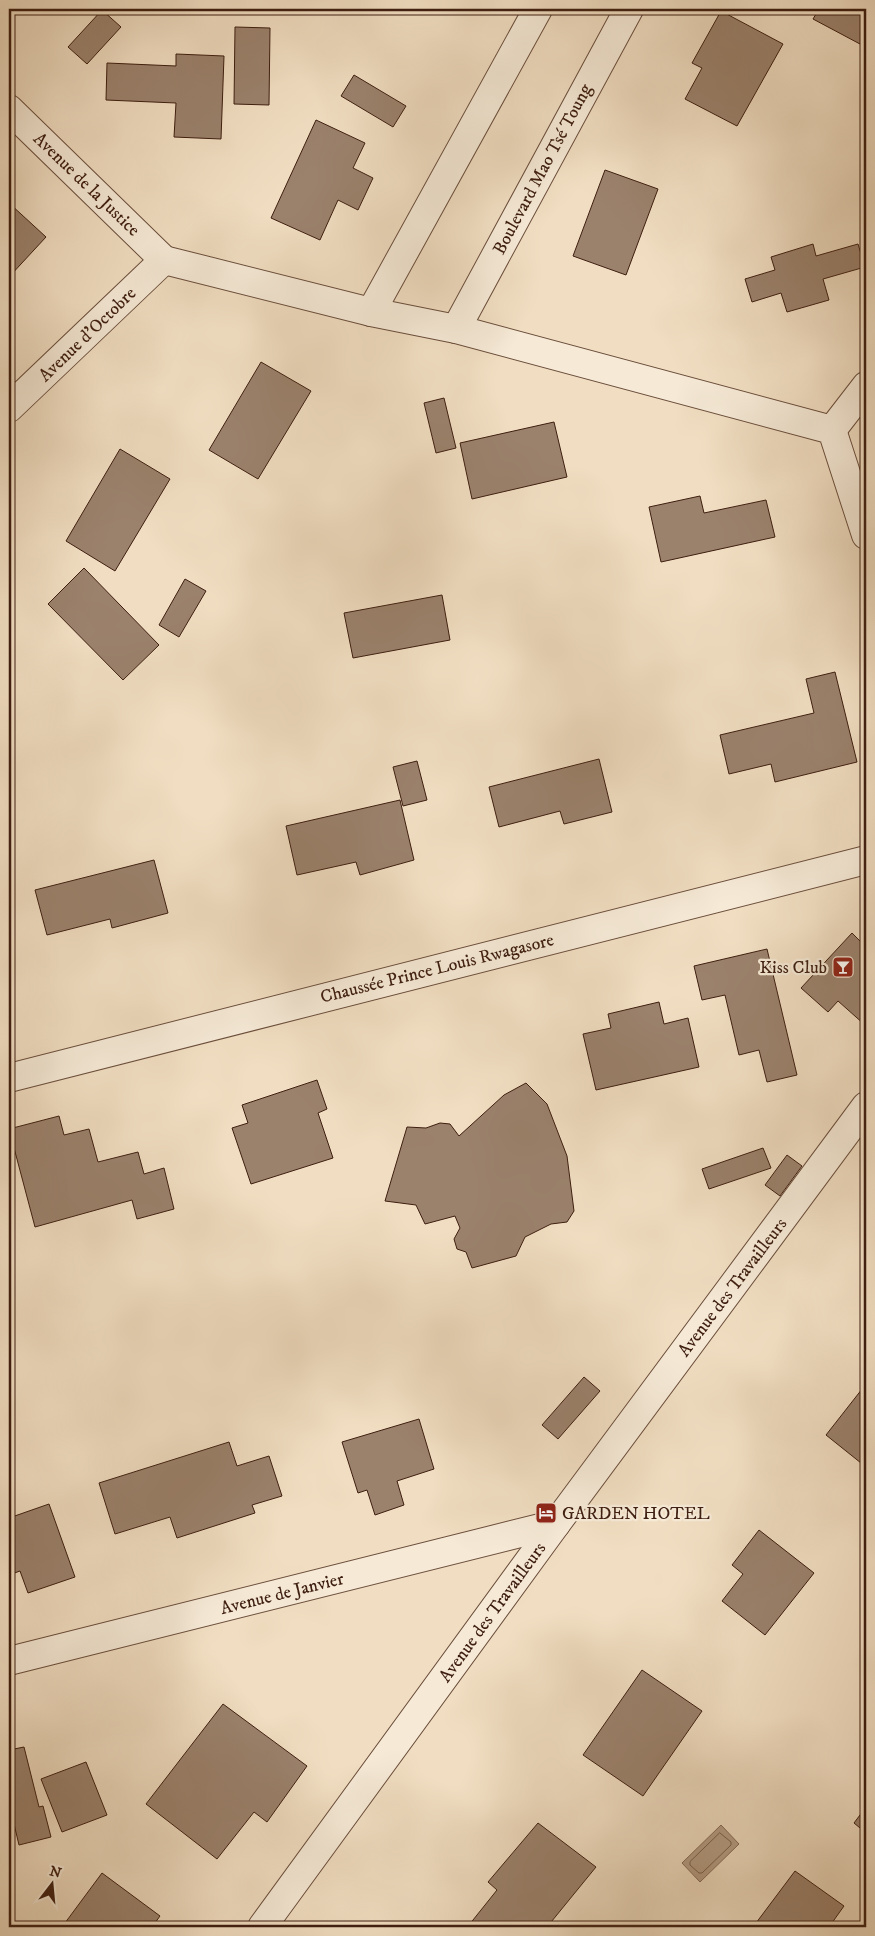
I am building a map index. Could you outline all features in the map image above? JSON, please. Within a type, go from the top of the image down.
[{"type":"street","points":[[371,312],[538,9]]},
{"type":"street","name":"Boulevard Mao Tsé Toung","points":[[456,329],[629,9]]},
{"type":"street","name":"Avenue de la Justice","points":[[9,108],[164,260]]},
{"type":"street","points":[[164,260],[371,312],[456,329],[832,430]]},
{"type":"street","name":"Avenue d'Octobre","points":[[9,408],[164,260]]},
{"type":"street","points":[[832,430],[866,386]]},
{"type":"street","points":[[832,430],[866,535]]},
{"type":"street","name":"Chaussée Prince Louis Rwagasore","points":[[9,1078],[866,860]]},
{"type":"street","name":"Avenue des Travailleurs","points":[[262,1927],[556,1524],[866,1106]]},
{"type":"street","name":"Avenue de Janvier","points":[[9,1661],[556,1524]]},
{"type":"water","points":[[721,1825],[739,1844],[700,1882],[682,1863]]},
{"type":"building","points":[[819,9],[866,9],[866,32],[860,44],[813,19]]},
{"type":"building","points":[[102,10],[121,27],[87,64],[68,47]]},
{"type":"building","points":[[721,11],[783,44],[737,126],[685,99],[702,68],[692,63]]},
{"type":"building","points":[[235,27],[270,28],[269,105],[234,104]]},
{"type":"building","points":[[176,54],[224,56],[221,139],[174,137],[176,103],[106,100],[107,63],[176,66]]},
{"type":"building","points":[[354,75],[406,106],[393,127],[341,96]]},
{"type":"building","points":[[316,120],[365,143],[353,168],[373,178],[358,210],[338,200],[320,240],[271,218]]},
{"type":"building","points":[[605,170],[658,189],[626,275],[573,256]]},
{"type":"building","points":[[9,203],[46,237],[9,277]]},
{"type":"building","points":[[813,244],[816,256],[858,244],[865,267],[823,279],[829,300],[787,312],[781,293],[752,302],[745,279],[775,270],[771,257]]},
{"type":"building","points":[[261,362],[311,391],[258,479],[209,450]]},
{"type":"building","points":[[444,398],[456,448],[436,453],[424,403]]},
{"type":"building","points":[[554,422],[567,477],[472,499],[460,443]]},
{"type":"building","points":[[120,449],[170,479],[115,571],[66,541]]},
{"type":"building","points":[[700,496],[704,513],[766,500],[775,537],[661,562],[649,507]]},
{"type":"building","points":[[84,568],[159,645],[123,680],[48,604]]},
{"type":"building","points":[[185,579],[206,591],[179,637],[159,625]]},
{"type":"building","points":[[442,595],[450,640],[353,658],[344,613]]},
{"type":"building","points":[[835,672],[857,762],[775,782],[771,764],[729,774],[720,735],[814,713],[806,679]]},
{"type":"building","points":[[599,759],[612,812],[564,824],[560,811],[499,827],[489,787]]},
{"type":"building","points":[[417,761],[427,800],[403,806],[393,767]]},
{"type":"building","points":[[400,800],[414,860],[360,875],[356,862],[297,875],[286,826]]},
{"type":"building","points":[[154,860],[168,913],[112,928],[110,919],[47,935],[35,890]]},
{"type":"building","name":"Kiss Club","points":[[852,933],[866,947],[865,1025],[838,1001],[828,1012],[801,988]]},
{"type":"building","points":[[767,949],[797,1075],[767,1082],[759,1050],[739,1055],[725,995],[702,1000],[694,966]]},
{"type":"building","points":[[659,1002],[664,1024],[688,1018],[699,1067],[596,1090],[583,1034],[611,1028],[608,1014]]},
{"type":"building","points":[[317,1080],[327,1109],[318,1113],[333,1158],[251,1184],[232,1128],[248,1123],[242,1105]]},
{"type":"building","points":[[526,1083],[547,1104],[567,1156],[574,1211],[567,1222],[551,1224],[525,1237],[516,1256],[472,1268],[466,1252],[457,1249],[454,1239],[460,1228],[455,1216],[425,1224],[416,1205],[385,1201],[407,1127],[426,1128],[440,1123],[450,1124],[459,1136],[504,1095]]},
{"type":"building","points":[[59,1116],[64,1135],[89,1129],[98,1162],[138,1152],[144,1174],[164,1168],[174,1209],[137,1219],[132,1200],[35,1227],[9,1129]]},
{"type":"building","points":[[763,1148],[771,1168],[709,1189],[702,1169]]},
{"type":"building","points":[[787,1155],[802,1166],[780,1196],[765,1185]]},
{"type":"building","points":[[584,1377],[600,1391],[558,1439],[542,1425]]},
{"type":"building","points":[[866,1384],[866,1467],[826,1435]]},
{"type":"building","points":[[419,1419],[434,1469],[397,1481],[404,1505],[375,1515],[367,1490],[358,1493],[342,1442]]},
{"type":"building","points":[[229,1442],[237,1466],[269,1456],[282,1496],[252,1505],[255,1513],[177,1538],[170,1517],[115,1534],[99,1483]]},
{"type":"building","points":[[49,1504],[75,1577],[28,1593],[20,1571],[9,1575],[9,1518]]},
{"type":"building","points":[[759,1530],[814,1573],[765,1635],[722,1601],[743,1574],[732,1565]]},
{"type":"building","points":[[642,1670],[702,1711],[643,1796],[583,1755]]},
{"type":"building","points":[[223,1704],[307,1766],[267,1822],[254,1812],[217,1859],[146,1804]]},
{"type":"building","points":[[24,1747],[39,1807],[43,1806],[51,1837],[19,1845],[14,1824],[9,1825],[9,1750]]},
{"type":"building","points":[[86,1762],[107,1815],[62,1832],[41,1779]]},
{"type":"building","points":[[866,1807],[866,1833],[854,1823]]},
{"type":"building","points":[[538,1823],[596,1867],[547,1927],[470,1927],[469,1925],[497,1890],[488,1882]]},
{"type":"building","points":[[795,1871],[844,1906],[829,1927],[753,1927]]},
{"type":"building","points":[[102,1873],[160,1916],[152,1927],[62,1927]]},
{"type":"place","name":"Kiss Club","points":[[843,967]]},
{"type":"place","name":"GARDEN HOTEL","points":[[546,1513]]}]
